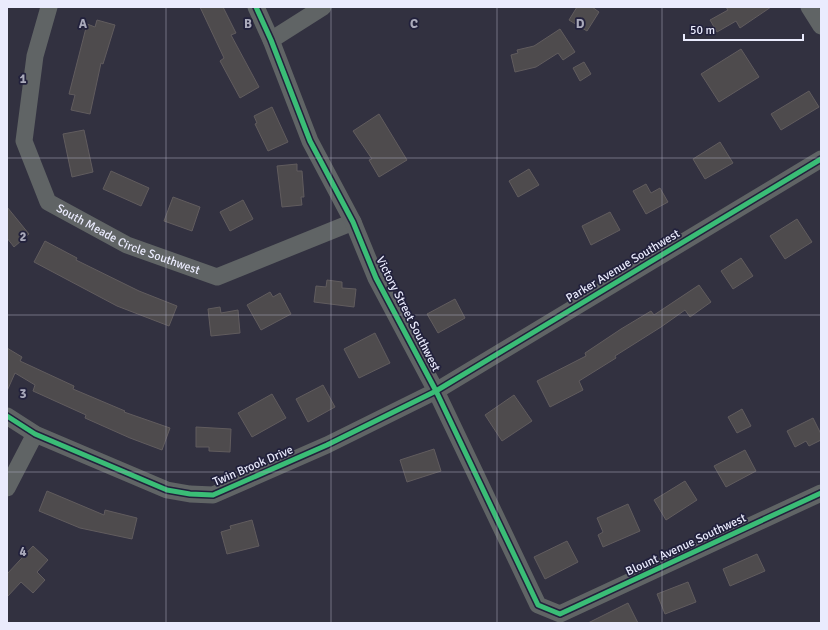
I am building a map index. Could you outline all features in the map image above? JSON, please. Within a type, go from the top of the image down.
[{"type":"street","name":"South Meade Circle Southwest","points":[[49,7],[35,56],[24,141],[48,202],[127,245],[217,277],[354,222]]},
{"type":"street","name":"Victory Street Southwest","points":[[256,7],[271,40],[310,141],[354,222],[376,278],[436,391],[538,605],[560,614]]},
{"type":"street","points":[[271,40],[323,7]]},
{"type":"street","points":[[809,7],[821,26]]},
{"type":"street","name":"Parker Avenue Southwest","points":[[436,391],[821,159]]},
{"type":"street","name":"Twin Brook Drive","points":[[7,416],[35,434],[167,490],[190,494],[213,495],[327,445],[436,391]]},
{"type":"street","points":[[7,488],[35,434]]},
{"type":"street","name":"Blount Avenue Southwest","points":[[560,614],[821,493]]},
{"type":"building","points":[[200,7],[223,7],[236,33],[231,35],[259,87],[240,98],[220,61],[224,58]]},
{"type":"building","points":[[577,7],[592,7],[599,12],[587,31],[569,20]]},
{"type":"building","points":[[726,7],[771,7],[740,28],[736,21],[717,32],[710,20],[728,10]]},
{"type":"building","points":[[97,20],[115,25],[103,64],[101,63],[90,114],[71,110],[75,95],[69,94],[87,24],[95,27]]},
{"type":"building","points":[[560,29],[575,52],[563,60],[558,53],[536,67],[515,72],[511,55],[518,53],[517,50],[534,46]]},
{"type":"building","points":[[741,49],[759,77],[719,102],[701,74]]},
{"type":"building","points":[[584,62],[591,74],[580,81],[573,68]]},
{"type":"building","points":[[809,91],[819,107],[781,130],[771,114]]},
{"type":"building","points":[[272,107],[288,142],[268,151],[255,124],[257,123],[254,116]]},
{"type":"building","points":[[379,114],[407,160],[379,177],[369,160],[372,159],[353,131]]},
{"type":"building","points":[[84,130],[93,172],[72,177],[63,134]]},
{"type":"building","points":[[720,142],[733,163],[705,179],[693,159]]},
{"type":"building","points":[[297,164],[297,171],[302,171],[304,197],[301,197],[302,205],[282,207],[277,166]]},
{"type":"building","points":[[529,169],[539,185],[518,197],[509,181]]},
{"type":"building","points":[[111,171],[149,188],[141,206],[103,189]]},
{"type":"building","points":[[646,184],[651,193],[660,188],[668,202],[646,214],[633,191]]},
{"type":"building","points":[[173,197],[200,207],[192,231],[164,221]]},
{"type":"building","points":[[243,200],[253,219],[230,231],[220,212]]},
{"type":"building","points":[[7,207],[29,234],[14,247],[7,238]]},
{"type":"building","points":[[610,212],[620,230],[591,245],[582,226]]},
{"type":"building","points":[[797,219],[812,242],[785,259],[770,236]]},
{"type":"building","points":[[45,241],[77,258],[76,260],[139,291],[177,306],[169,326],[117,306],[34,262]]},
{"type":"building","points":[[741,258],[753,276],[733,289],[721,271]]},
{"type":"building","points":[[327,280],[342,282],[342,288],[356,289],[354,307],[314,302],[316,286],[326,287]]},
{"type":"building","points":[[699,285],[711,302],[690,317],[685,310],[615,356],[616,358],[579,381],[583,390],[550,407],[537,381],[586,356],[585,353],[621,329],[651,311],[654,315]]},
{"type":"building","points":[[270,292],[273,297],[280,293],[291,314],[261,330],[247,305]]},
{"type":"building","points":[[455,299],[465,318],[438,333],[427,314]]},
{"type":"building","points":[[220,307],[221,313],[238,310],[240,333],[211,336],[208,309]]},
{"type":"building","points":[[375,333],[390,363],[359,378],[344,349]]},
{"type":"building","points":[[7,348],[22,357],[20,361],[74,386],[73,389],[125,411],[124,412],[170,428],[162,450],[85,418],[86,415],[33,391],[35,385],[15,373],[7,391]]},
{"type":"building","points":[[323,385],[335,407],[308,422],[296,399]]},
{"type":"building","points":[[272,394],[286,418],[252,437],[238,413]]},
{"type":"building","points":[[514,395],[532,421],[502,441],[485,415]]},
{"type":"building","points":[[742,409],[751,426],[737,433],[728,417]]},
{"type":"building","points":[[813,418],[821,434],[821,440],[809,446],[806,441],[795,447],[787,431]]},
{"type":"building","points":[[196,427],[231,429],[230,452],[209,451],[209,447],[196,447]]},
{"type":"building","points":[[434,449],[441,471],[407,482],[400,460]]},
{"type":"building","points":[[745,450],[756,471],[726,487],[714,466]]},
{"type":"building","points":[[685,481],[697,500],[666,520],[654,500]]},
{"type":"building","points":[[47,491],[104,515],[105,510],[137,518],[132,539],[80,528],[39,511]]},
{"type":"building","points":[[628,504],[640,531],[603,547],[598,535],[603,532],[597,518]]},
{"type":"building","points":[[252,520],[259,546],[227,554],[221,532],[231,529],[230,526]]},
{"type":"building","points":[[567,541],[578,562],[545,579],[534,557]]},
{"type":"building","points":[[33,546],[48,560],[37,572],[45,580],[33,593],[21,582],[7,597],[7,574]]},
{"type":"building","points":[[757,554],[765,571],[730,586],[723,569]]},
{"type":"building","points":[[688,582],[696,602],[665,614],[657,594]]},
{"type":"building","points":[[628,603],[638,623],[588,623]]},
{"type":"cycle path","points":[[256,7],[271,40],[310,141],[353,222],[376,278],[436,391],[538,605],[560,614],[821,493]]},
{"type":"cycle path","points":[[7,416],[35,434],[167,490],[190,494],[213,495],[327,445],[436,391],[821,159]]}]
